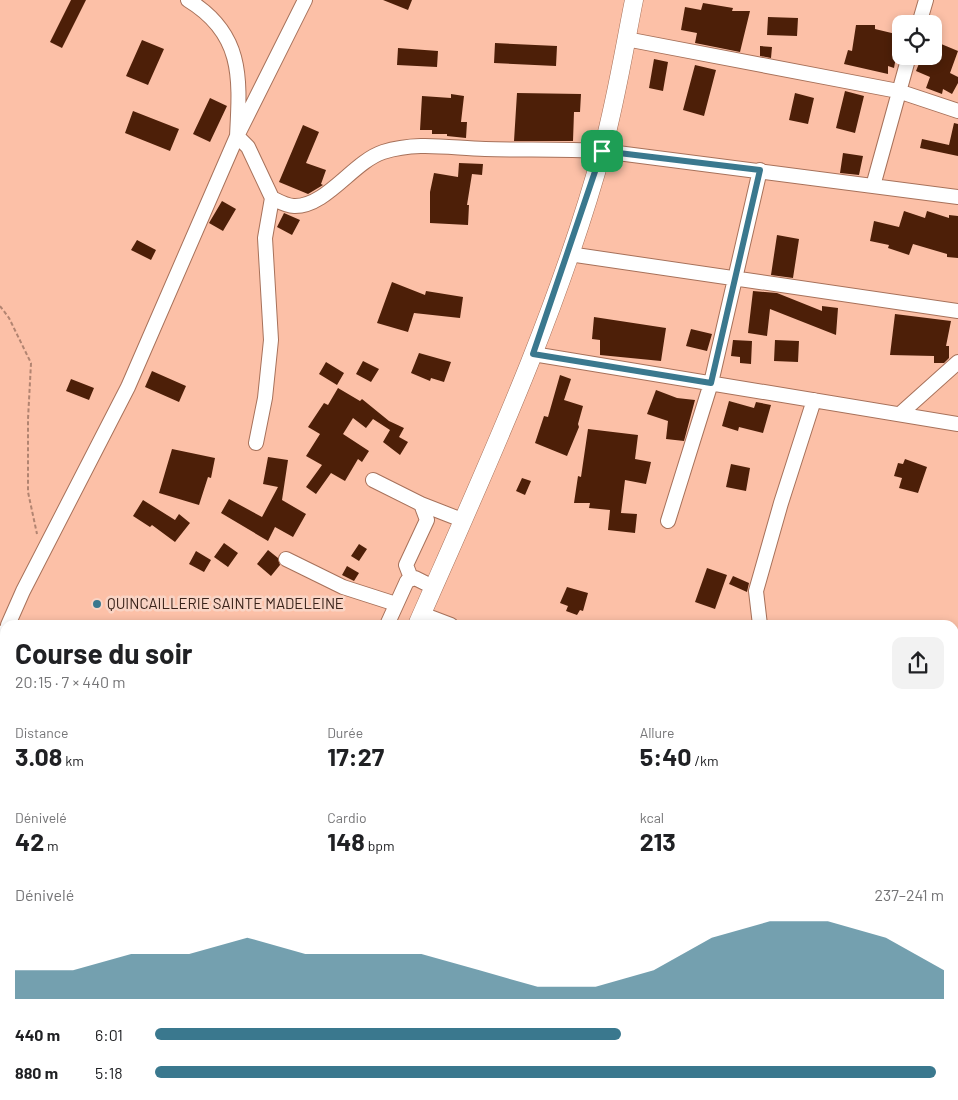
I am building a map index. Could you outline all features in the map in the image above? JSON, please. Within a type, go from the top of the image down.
[{"type":"street","points":[[188,0],[205,6],[224,34],[237,60],[239,93],[237,136],[248,148],[272,198],[265,238],[271,340],[265,398],[256,443]]},
{"type":"street","points":[[10,620],[41,555],[128,387],[237,136],[304,0]]},
{"type":"street","points":[[420,619],[533,354],[569,254],[602,151],[634,0]]},
{"type":"street","points":[[922,15],[926,0]]},
{"type":"street","points":[[626,39],[898,90],[958,111]]},
{"type":"street","points":[[873,186],[905,65]]},
{"type":"street","points":[[272,198],[293,206],[315,200],[362,162],[381,153],[401,147],[424,145],[486,149],[546,148],[602,151],[958,197]]},
{"type":"street","points":[[668,522],[711,383],[760,170]]},
{"type":"street","points":[[569,254],[958,310]]},
{"type":"street","points":[[533,354],[958,424]]},
{"type":"street","points":[[900,414],[958,362]]},
{"type":"street","points":[[759,620],[756,591],[781,503],[814,400]]},
{"type":"street","points":[[373,480],[421,504],[462,520]]},
{"type":"street","points":[[421,504],[427,520],[406,565],[411,578],[433,587]]},
{"type":"street","points":[[286,558],[343,587],[396,604]]},
{"type":"street","points":[[389,620],[407,581],[411,578]]},
{"type":"path","points":[[0,306],[9,318],[31,363],[28,419],[28,492],[41,555]]},
{"type":"building","points":[[71,0],[86,0],[62,48],[50,42]]},
{"type":"building","points":[[383,0],[412,0],[408,10]]},
{"type":"building","points":[[703,3],[733,8],[732,11],[750,11],[740,52],[695,43],[697,33],[681,30],[685,7],[701,10]]},
{"type":"building","points":[[768,17],[798,18],[797,36],[767,35]]},
{"type":"building","points":[[856,25],[875,25],[875,29],[892,33],[892,65],[895,65],[894,68],[888,66],[888,74],[844,64],[848,50],[852,51]]},
{"type":"building","points":[[142,40],[164,49],[148,85],[126,76]]},
{"type":"building","points":[[495,43],[557,46],[556,66],[494,63]]},
{"type":"building","points":[[942,44],[958,51],[950,73],[958,77],[958,83],[952,94],[943,89],[942,94],[926,88],[930,77],[916,71],[918,65],[942,65]]},
{"type":"building","points":[[760,46],[772,47],[771,58],[760,56]]},
{"type":"building","points":[[398,48],[438,51],[437,67],[397,65]]},
{"type":"building","points":[[654,59],[668,62],[663,91],[649,88]]},
{"type":"building","points":[[695,65],[716,70],[704,116],[683,110]]},
{"type":"building","points":[[845,91],[864,96],[855,133],[836,128]]},
{"type":"building","points":[[517,93],[581,94],[580,112],[574,112],[573,141],[514,141]]},
{"type":"building","points":[[795,93],[814,98],[808,124],[789,120]]},
{"type":"building","points":[[451,94],[464,96],[461,122],[467,122],[466,138],[447,136],[447,134],[432,134],[432,130],[420,130],[422,96],[451,98]]},
{"type":"building","points":[[210,98],[227,106],[210,142],[193,134]]},
{"type":"building","points":[[133,111],[179,129],[170,151],[125,133]]},
{"type":"building","points":[[954,123],[958,124],[958,156],[920,148],[922,139],[949,145]]},
{"type":"building","points":[[303,125],[319,132],[306,163],[326,170],[321,184],[323,185],[308,194],[279,182]]},
{"type":"building","points":[[843,153],[863,156],[859,175],[840,173]]},
{"type":"building","points":[[459,163],[483,164],[482,175],[472,174],[467,205],[469,205],[468,225],[430,223],[430,192],[434,173],[458,177]]},
{"type":"building","points":[[222,201],[236,209],[223,231],[209,223]]},
{"type":"building","points":[[904,211],[925,218],[927,211],[949,218],[949,215],[958,216],[958,258],[947,257],[947,254],[913,244],[909,255],[888,248],[889,245],[870,241],[874,221],[899,227]]},
{"type":"building","points":[[284,213],[300,220],[292,235],[277,227]]},
{"type":"building","points":[[777,235],[799,239],[793,278],[771,275]]},
{"type":"building","points":[[137,240],[156,250],[151,260],[131,250]]},
{"type":"building","points":[[392,282],[425,295],[426,291],[463,297],[460,318],[414,313],[408,332],[377,323]]},
{"type":"building","points":[[753,291],[777,293],[822,311],[822,306],[838,308],[836,335],[770,309],[767,336],[748,333]]},
{"type":"building","points":[[895,314],[951,321],[946,346],[949,346],[949,358],[944,363],[934,363],[934,356],[890,355]]},
{"type":"building","points":[[594,317],[666,328],[661,361],[600,355],[600,340],[592,339]]},
{"type":"building","points":[[691,329],[712,334],[707,351],[686,346]]},
{"type":"building","points":[[733,340],[752,341],[751,364],[740,363],[740,357],[731,356]]},
{"type":"building","points":[[775,340],[799,341],[798,362],[774,361]]},
{"type":"building","points":[[419,353],[451,362],[444,382],[431,378],[430,381],[411,373]]},
{"type":"building","points":[[363,361],[379,369],[371,382],[356,374]]},
{"type":"building","points":[[326,362],[344,373],[337,385],[319,374]]},
{"type":"building","points":[[152,371],[186,386],[179,402],[145,387]]},
{"type":"building","points":[[560,375],[571,379],[564,400],[583,406],[578,424],[579,427],[567,456],[535,443],[544,416],[548,417]]},
{"type":"building","points":[[71,379],[94,388],[89,400],[66,391]]},
{"type":"building","points":[[338,388],[360,401],[362,399],[389,421],[404,428],[399,437],[408,442],[400,455],[383,442],[390,430],[373,419],[366,428],[353,418],[343,434],[369,451],[362,462],[358,459],[345,481],[331,473],[316,494],[306,487],[322,465],[306,456],[320,434],[308,427],[324,403],[328,405]]},
{"type":"building","points":[[656,390],[677,398],[695,400],[684,441],[666,439],[668,421],[647,414]]},
{"type":"building","points":[[729,401],[754,408],[756,402],[771,405],[763,433],[739,427],[738,431],[722,426]]},
{"type":"building","points":[[588,429],[638,435],[635,459],[651,462],[646,484],[625,480],[621,513],[637,514],[635,533],[608,530],[610,510],[589,508],[590,503],[574,503],[578,476],[581,477]]},
{"type":"building","points":[[172,449],[215,458],[211,478],[208,477],[199,505],[159,493]]},
{"type":"building","points":[[268,457],[288,460],[282,500],[306,514],[293,537],[275,527],[268,541],[221,513],[229,499],[262,517],[278,487],[263,484]]},
{"type":"building","points":[[905,459],[927,467],[918,493],[899,488],[902,478],[894,476],[898,463],[903,464]]},
{"type":"building","points":[[731,464],[750,468],[746,491],[726,487]]},
{"type":"building","points":[[522,478],[531,481],[525,495],[516,491]]},
{"type":"building","points":[[143,500],[175,520],[179,514],[190,523],[175,542],[152,525],[150,527],[133,516]]},
{"type":"building","points":[[224,543],[238,553],[228,567],[214,557]]},
{"type":"building","points":[[359,544],[367,549],[359,561],[351,556]]},
{"type":"building","points":[[268,550],[278,558],[280,565],[271,576],[257,564]]},
{"type":"building","points":[[196,551],[211,560],[204,572],[189,564]]},
{"type":"building","points":[[347,566],[359,573],[354,581],[342,575]]},
{"type":"building","points":[[707,568],[727,575],[715,609],[695,602]]},
{"type":"building","points":[[733,576],[749,583],[747,592],[729,584]]},
{"type":"building","points":[[567,587],[588,593],[583,611],[580,610],[577,615],[566,611],[568,606],[560,603]]},
{"type":"place","name":"QUINCAILLERIE SAINTE MADELEINE","points":[[97,604]]},
{"type":"route","points":[[602,151],[760,170],[711,383],[533,354],[569,254],[602,151]]}]
